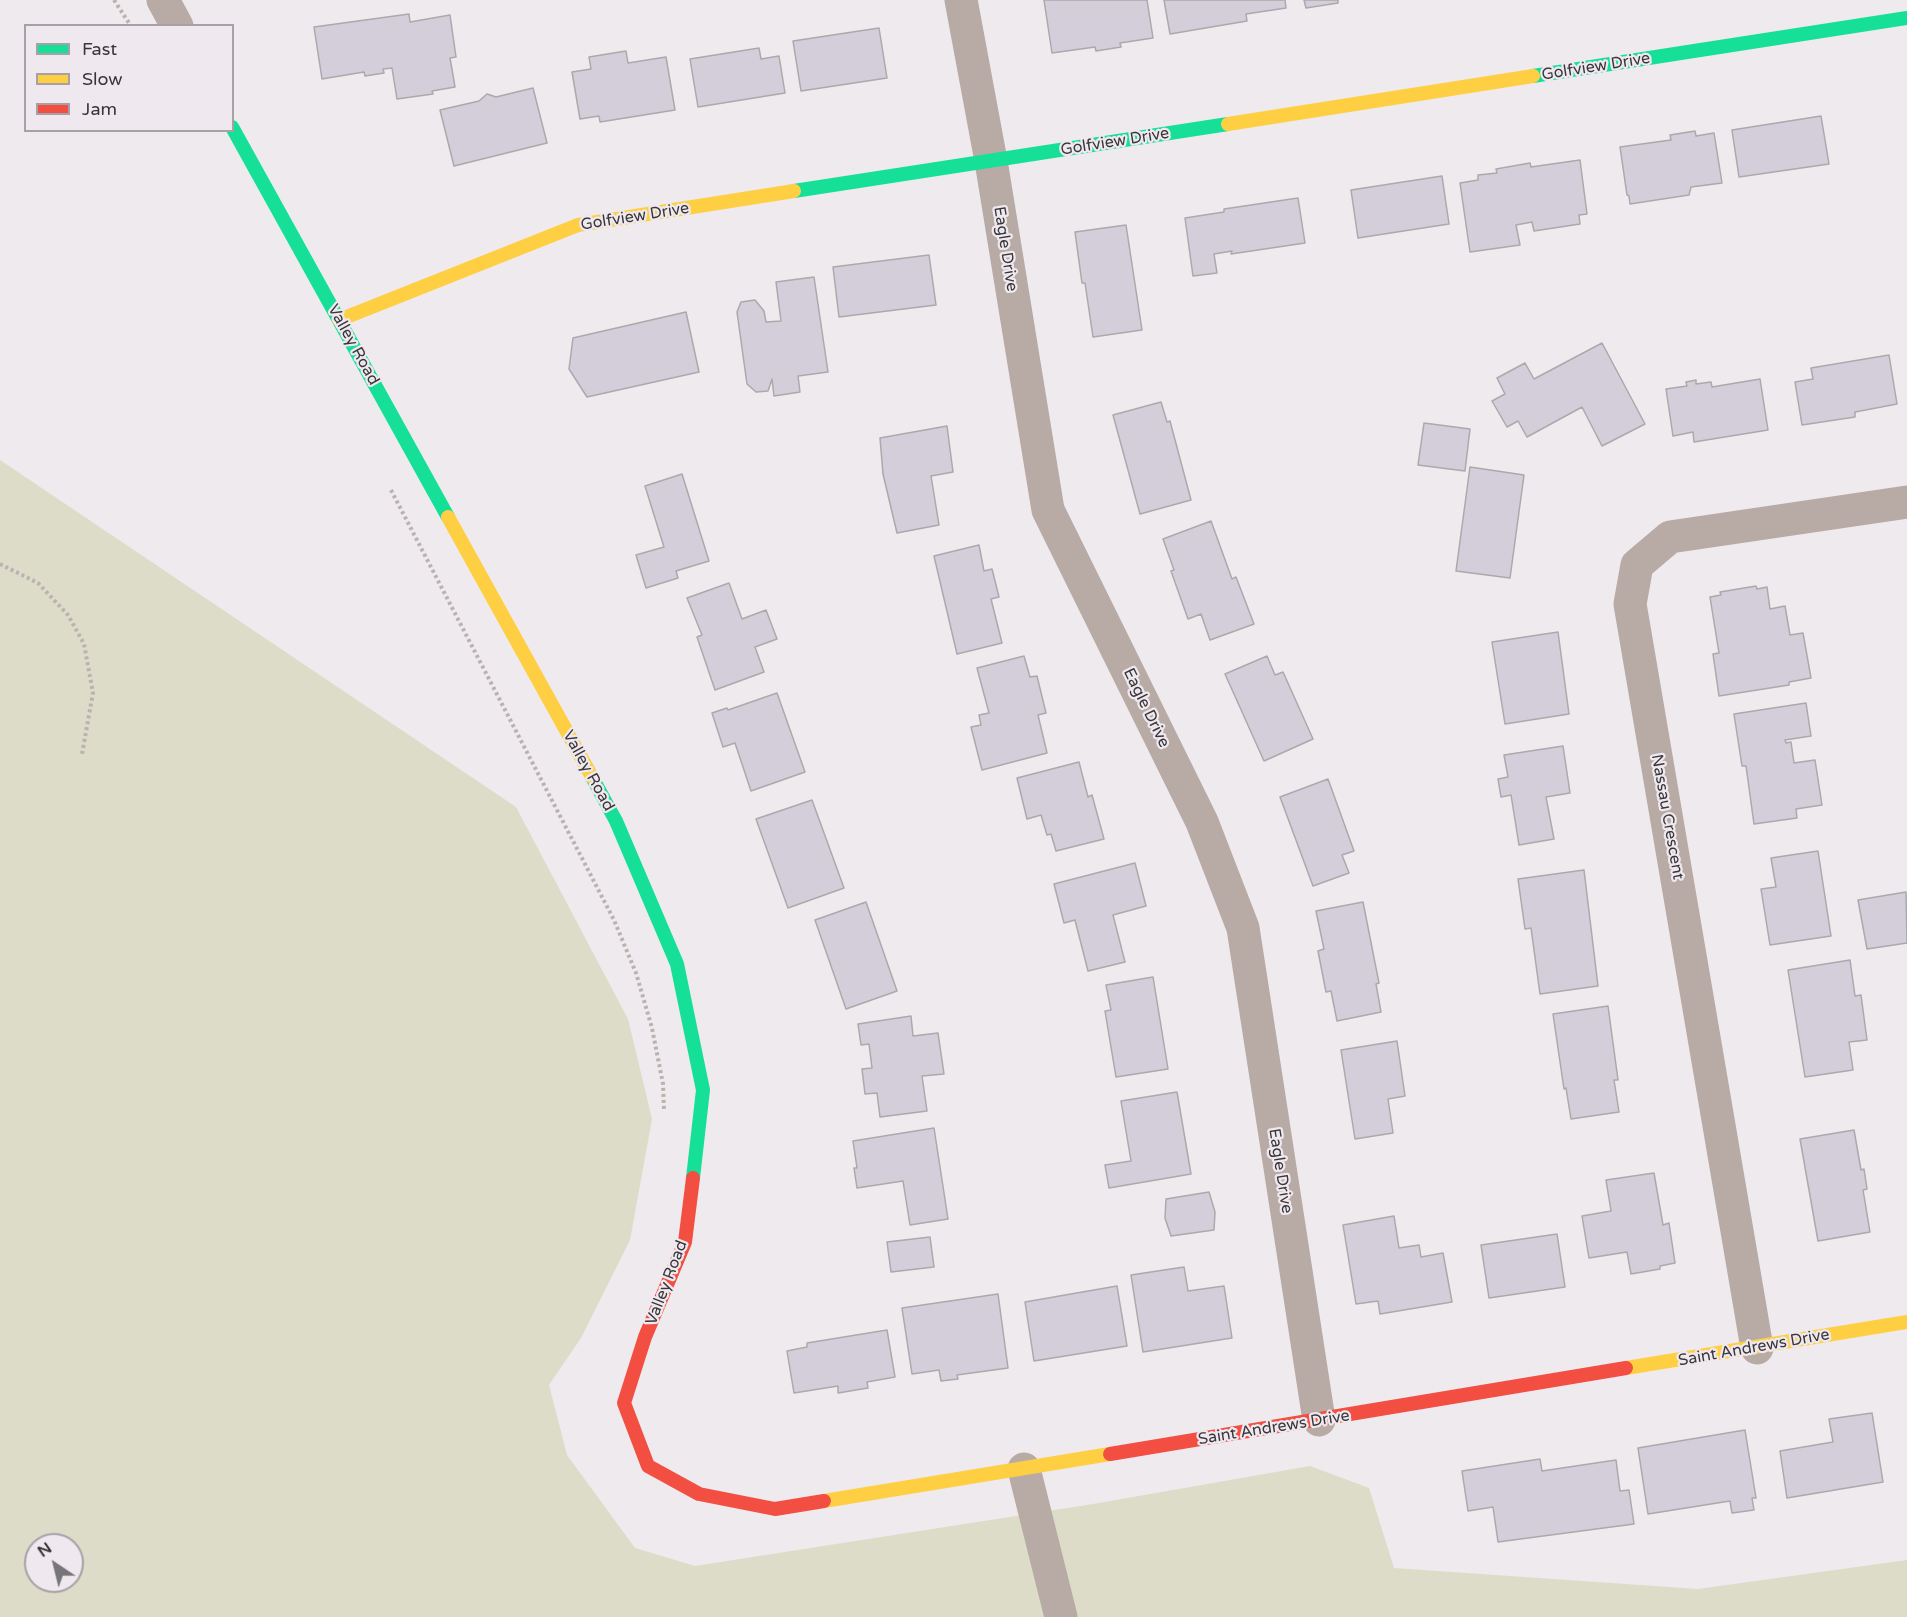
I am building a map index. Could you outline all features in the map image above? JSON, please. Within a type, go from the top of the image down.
[{"type":"street","points":[[163,0],[176,24]]},
{"type":"street","name":"Eagle Drive","points":[[961,0],[991,161],[1048,510],[1202,822],[1243,928],[1318,1420]]},
{"type":"street","name":"Golfview Drive","points":[[339,320],[578,225],[1907,18]]},
{"type":"street","name":"Valley Road","points":[[234,131],[616,821],[678,964],[704,1090],[685,1242],[645,1337],[624,1403],[648,1466]]},
{"type":"street","name":"Nassau Crescent","points":[[1757,1348],[1630,604],[1637,566],[1670,537],[1907,502]]},
{"type":"street","name":"Saint Andrews Drive","points":[[648,1466],[699,1494],[776,1509],[1907,1322]]},
{"type":"street","points":[[1024,1469],[1061,1617]]},
{"type":"path","points":[[114,0],[130,24]]},
{"type":"path","points":[[390,488],[614,920],[636,973],[652,1028],[663,1084],[664,1118]]},
{"type":"path","points":[[0,564],[38,583],[68,615],[84,644],[93,693],[82,754]]},
{"type":"green space","points":[[0,460],[516,807],[628,1019],[652,1119],[630,1240],[581,1338],[549,1385],[567,1455],[635,1548],[695,1566],[1093,1504],[1310,1466],[1369,1488],[1394,1568],[1698,1589],[1907,1560],[1907,1617],[0,1617]]},
{"type":"building","points":[[1044,0],[1147,0],[1153,38],[1120,43],[1121,47],[1096,51],[1095,47],[1052,53]]},
{"type":"building","points":[[1164,0],[1285,0],[1286,8],[1246,14],[1247,21],[1170,34]]},
{"type":"building","points":[[1304,0],[1338,0],[1338,3],[1306,8]]},
{"type":"building","points":[[409,14],[410,22],[450,15],[456,57],[450,58],[455,87],[432,91],[433,94],[397,99],[392,68],[383,69],[384,73],[365,76],[364,72],[322,79],[314,27]]},
{"type":"building","points":[[879,28],[887,78],[801,91],[793,41]]},
{"type":"building","points":[[759,48],[761,59],[779,56],[785,93],[698,107],[690,59]]},
{"type":"building","points":[[626,51],[628,63],[666,57],[675,110],[600,122],[599,116],[580,119],[572,72],[591,69],[589,57]]},
{"type":"building","points":[[533,88],[547,143],[454,166],[440,110],[479,101],[487,94],[496,97]]},
{"type":"building","points":[[1821,116],[1829,164],[1739,177],[1732,130]]},
{"type":"building","points":[[1695,131],[1696,136],[1714,133],[1722,183],[1691,187],[1689,195],[1630,204],[1620,147],[1671,140],[1670,135]]},
{"type":"building","points":[[1580,160],[1587,214],[1579,215],[1580,224],[1534,231],[1532,222],[1516,225],[1520,245],[1470,252],[1460,183],[1478,180],[1478,175],[1497,173],[1496,169],[1530,163],[1531,167]]},
{"type":"building","points":[[1442,176],[1449,224],[1358,238],[1351,190]]},
{"type":"building","points":[[1298,198],[1305,243],[1231,254],[1232,251],[1214,254],[1217,273],[1193,276],[1185,218],[1224,212],[1224,209]]},
{"type":"building","points":[[1126,225],[1142,330],[1093,337],[1075,232]]},
{"type":"building","points":[[929,255],[936,305],[839,317],[833,267]]},
{"type":"building","points":[[814,277],[828,372],[798,376],[800,392],[774,396],[772,379],[768,391],[756,392],[747,384],[737,312],[741,302],[755,300],[764,311],[766,322],[781,321],[776,282]]},
{"type":"building","points":[[686,312],[699,372],[587,397],[569,369],[573,338]]},
{"type":"building","points":[[1602,343],[1645,424],[1602,446],[1582,407],[1527,437],[1518,421],[1507,427],[1492,401],[1505,394],[1497,378],[1525,363],[1534,379]]},
{"type":"building","points":[[1889,355],[1897,404],[1855,412],[1855,417],[1802,425],[1795,382],[1813,379],[1811,368]]},
{"type":"building","points":[[1760,379],[1768,430],[1694,442],[1693,432],[1673,436],[1666,389],[1687,386],[1686,382],[1696,380],[1696,384],[1711,382],[1712,387]]},
{"type":"building","points":[[1161,402],[1167,422],[1170,421],[1191,500],[1140,514],[1113,415]]},
{"type":"building","points":[[1424,423],[1470,429],[1465,471],[1418,465]]},
{"type":"building","points":[[947,426],[953,472],[931,476],[939,525],[897,533],[883,474],[880,438]]},
{"type":"building","points":[[1470,467],[1524,475],[1510,578],[1456,571]]},
{"type":"building","points":[[682,474],[709,561],[676,571],[678,578],[646,588],[636,555],[664,547],[645,486]]},
{"type":"building","points":[[1211,521],[1232,579],[1236,577],[1254,624],[1210,640],[1201,614],[1188,619],[1171,571],[1174,570],[1163,539]]},
{"type":"building","points":[[979,545],[984,571],[992,569],[999,597],[991,599],[1002,643],[957,654],[934,556]]},
{"type":"building","points":[[729,583],[742,619],[766,610],[777,639],[755,647],[764,672],[715,690],[697,637],[702,635],[687,598]]},
{"type":"building","points":[[1756,586],[1757,589],[1767,587],[1770,609],[1785,606],[1790,635],[1803,633],[1811,678],[1789,682],[1789,685],[1719,696],[1713,654],[1719,653],[1710,597],[1721,595],[1720,592]]},
{"type":"building","points":[[1558,632],[1569,714],[1505,724],[1492,642]]},
{"type":"building","points":[[1024,656],[1030,677],[1037,676],[1046,713],[1038,715],[1047,753],[982,770],[971,727],[981,725],[979,715],[989,713],[977,668]]},
{"type":"building","points":[[1267,656],[1275,675],[1283,672],[1313,739],[1264,761],[1225,674]]},
{"type":"building","points":[[777,693],[805,772],[751,791],[735,743],[723,747],[712,713],[727,708],[728,710]]},
{"type":"building","points":[[1806,703],[1811,736],[1785,740],[1786,743],[1791,742],[1794,763],[1815,760],[1822,805],[1796,809],[1797,818],[1754,824],[1746,766],[1742,766],[1734,714]]},
{"type":"building","points":[[1563,746],[1570,793],[1546,797],[1554,839],[1519,845],[1511,795],[1501,797],[1498,779],[1508,777],[1504,755]]},
{"type":"building","points":[[1079,762],[1088,797],[1092,795],[1104,839],[1056,851],[1051,834],[1047,835],[1041,815],[1027,819],[1017,778]]},
{"type":"building","points":[[1328,779],[1354,851],[1342,855],[1349,873],[1313,886],[1280,797]]},
{"type":"building","points":[[812,800],[844,888],[788,908],[756,819]]},
{"type":"building","points":[[1818,851],[1831,936],[1770,945],[1761,889],[1776,887],[1771,858]]},
{"type":"building","points":[[1135,863],[1146,906],[1113,915],[1125,962],[1088,971],[1075,920],[1064,923],[1054,884]]},
{"type":"building","points":[[1584,870],[1598,986],[1540,994],[1531,928],[1525,929],[1518,879]]},
{"type":"building","points":[[1906,892],[1907,943],[1867,949],[1858,900]]},
{"type":"building","points":[[866,902],[897,991],[846,1009],[815,920]]},
{"type":"building","points":[[1363,902],[1379,983],[1376,984],[1381,1012],[1337,1021],[1331,991],[1326,992],[1318,951],[1324,949],[1316,911]]},
{"type":"building","points":[[1850,960],[1855,996],[1861,995],[1867,1040],[1849,1042],[1853,1070],[1805,1077],[1788,970]]},
{"type":"building","points":[[1153,977],[1168,1069],[1116,1077],[1105,1011],[1111,1010],[1106,985]]},
{"type":"building","points":[[1608,1006],[1618,1080],[1614,1080],[1619,1112],[1571,1119],[1566,1088],[1564,1089],[1553,1014]]},
{"type":"building","points":[[911,1016],[913,1036],[938,1033],[944,1074],[922,1076],[927,1111],[880,1117],[877,1093],[865,1094],[862,1069],[872,1068],[869,1044],[861,1045],[858,1024]]},
{"type":"building","points":[[1397,1041],[1405,1096],[1388,1099],[1393,1133],[1355,1139],[1341,1050]]},
{"type":"building","points":[[1177,1092],[1191,1174],[1109,1188],[1105,1165],[1131,1161],[1121,1101]]},
{"type":"building","points":[[934,1128],[948,1219],[910,1225],[903,1181],[857,1188],[853,1141]]},
{"type":"building","points":[[1854,1130],[1861,1170],[1864,1169],[1867,1189],[1863,1190],[1870,1232],[1818,1241],[1800,1139]]},
{"type":"building","points":[[1654,1173],[1663,1225],[1669,1223],[1675,1263],[1660,1266],[1660,1269],[1631,1274],[1627,1252],[1589,1258],[1582,1216],[1611,1211],[1606,1180]]},
{"type":"building","points":[[1209,1192],[1215,1212],[1214,1230],[1171,1236],[1165,1218],[1166,1199]]},
{"type":"building","points":[[1394,1216],[1399,1248],[1419,1245],[1421,1257],[1443,1253],[1452,1302],[1380,1314],[1378,1301],[1356,1304],[1343,1225]]},
{"type":"building","points":[[1557,1234],[1565,1287],[1489,1298],[1481,1245]]},
{"type":"building","points":[[930,1237],[934,1267],[891,1272],[887,1242]]},
{"type":"building","points":[[1184,1267],[1188,1291],[1224,1286],[1232,1338],[1143,1352],[1131,1275]]},
{"type":"building","points":[[1117,1286],[1127,1346],[1034,1361],[1025,1302]]},
{"type":"building","points":[[998,1294],[1008,1368],[957,1375],[958,1379],[941,1381],[939,1370],[912,1374],[902,1308]]},
{"type":"building","points":[[887,1330],[895,1377],[867,1382],[868,1388],[838,1393],[838,1386],[794,1393],[787,1351],[807,1347],[807,1343]]},
{"type":"building","points":[[1872,1413],[1883,1482],[1787,1498],[1780,1451],[1833,1442],[1829,1419]]},
{"type":"building","points":[[1745,1430],[1756,1498],[1752,1498],[1754,1510],[1732,1513],[1730,1501],[1648,1514],[1638,1448]]},
{"type":"building","points":[[1540,1459],[1542,1471],[1616,1460],[1620,1491],[1629,1490],[1634,1524],[1498,1542],[1493,1507],[1468,1511],[1462,1471]]},
{"type":"traffic: fast","points":[[1533,76],[1907,18]]},
{"type":"traffic: fast","points":[[794,191],[1228,124]]},
{"type":"traffic: fast","points":[[234,131],[448,517]]},
{"type":"traffic: fast","points":[[592,777],[616,821],[677,964],[703,1090],[693,1178]]},
{"type":"traffic: slow","points":[[1228,124],[1533,76]]},
{"type":"traffic: slow","points":[[339,320],[578,225],[794,191]]},
{"type":"traffic: slow","points":[[448,517],[592,777]]},
{"type":"traffic: slow","points":[[1626,1368],[1907,1322]]},
{"type":"traffic: slow","points":[[824,1501],[1110,1454]]},
{"type":"traffic: jam","points":[[693,1178],[685,1242],[645,1337],[624,1403],[648,1466],[699,1494],[775,1509],[824,1501]]},
{"type":"traffic: jam","points":[[1110,1454],[1626,1368]]}]
